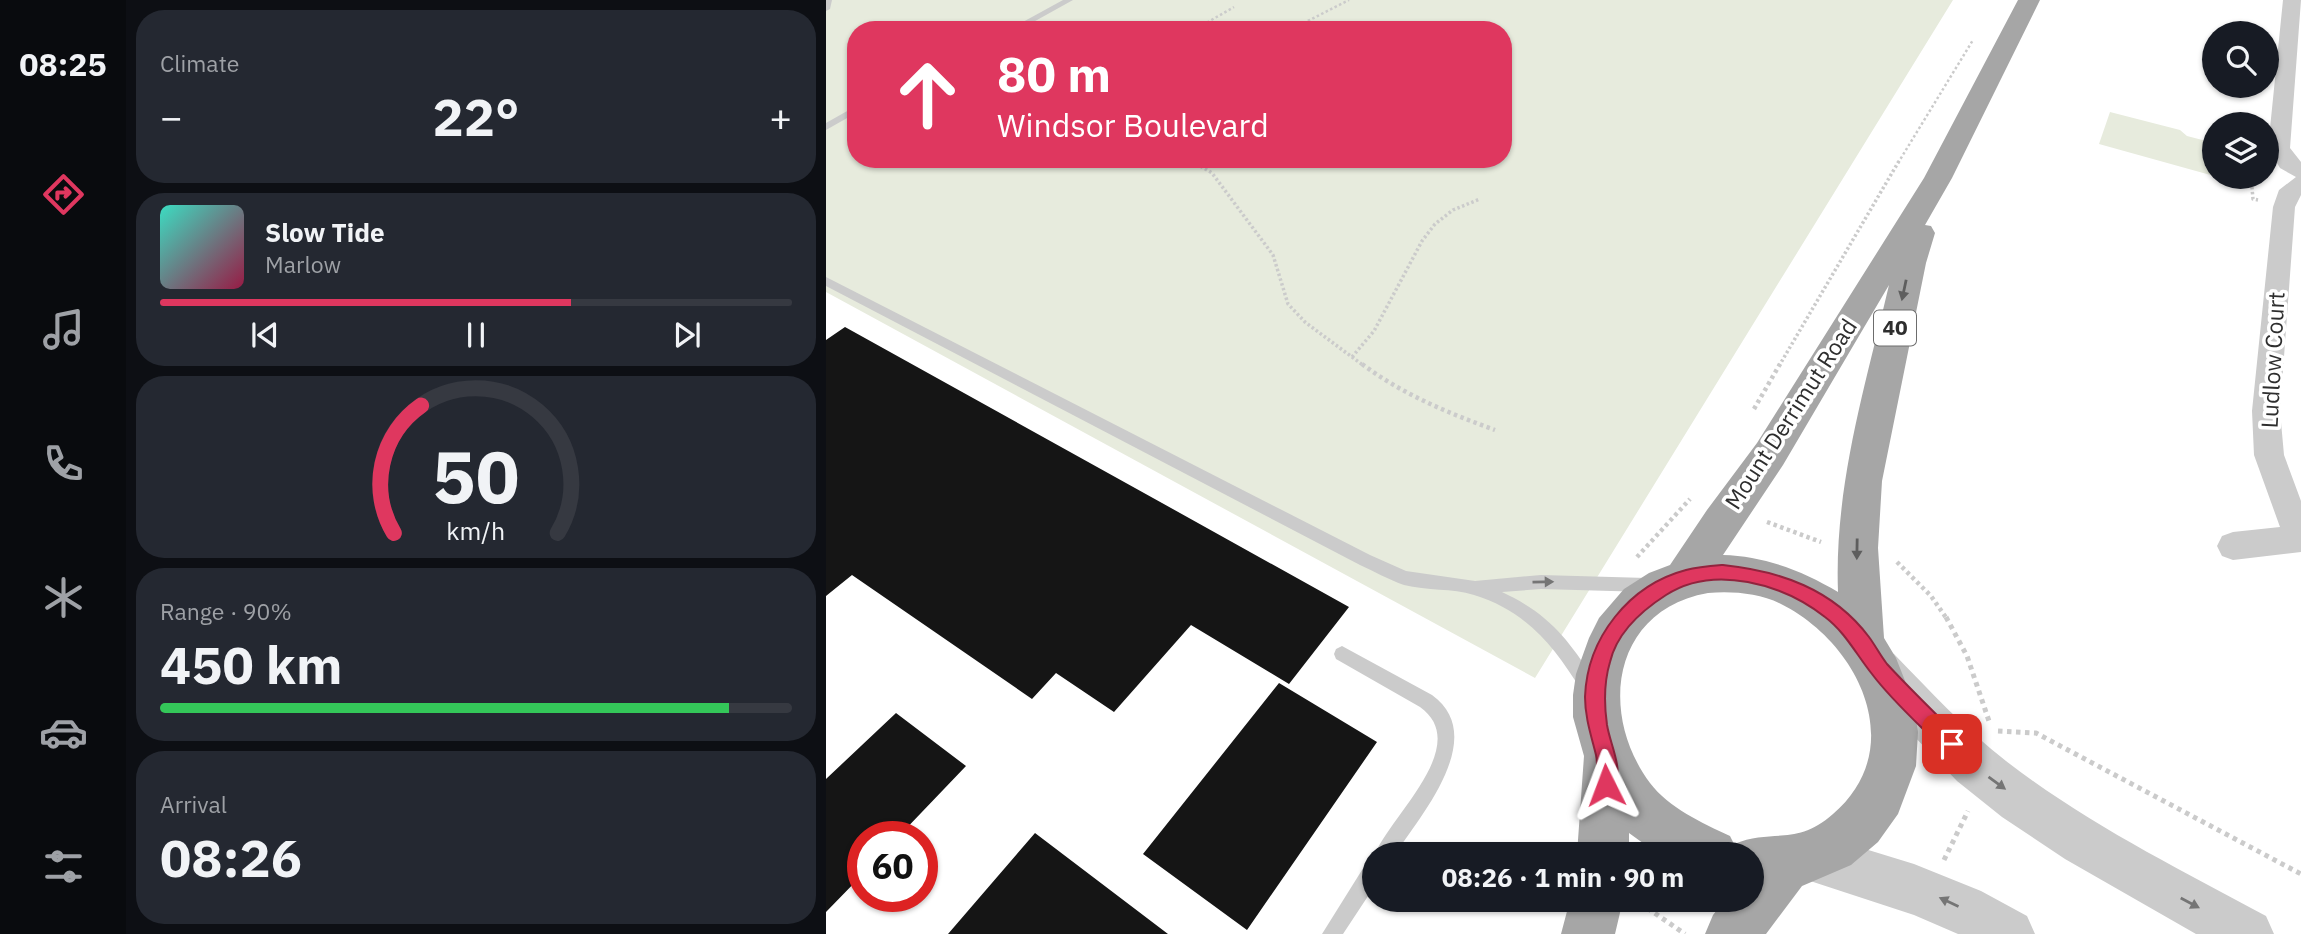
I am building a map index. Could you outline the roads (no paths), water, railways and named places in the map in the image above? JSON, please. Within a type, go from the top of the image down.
[{"type":"main road","name":"Mount Derrimut Road","points":[[1676,581],[1770,454],[1938,178],[2029,0]]},
{"type":"main road","name":"Mount Derrimut Road","points":[[1870,655],[1857,548],[1863,481],[1910,263],[1938,178]]},
{"type":"main road","name":"40","points":[[1682,842],[1636,805],[1607,759],[1597,727],[1595,696],[1601,660],[1616,628],[1638,603],[1676,581],[1723,572],[1761,576],[1786,585],[1832,611],[1870,655],[1893,710],[1894,756],[1881,798],[1853,834],[1783,861],[1732,934]]},
{"type":"main road","name":"40","points":[[1604,842],[1607,759]]},
{"type":"main road","points":[[1588,934],[1594,912]]},
{"type":"street","points":[[2292,0],[2295,31],[2279,148],[2288,163],[2301,172]]},
{"type":"street","name":"Ludlow Court","points":[[2233,546],[2300,538],[2269,455],[2266,411],[2284,207],[2287,195],[2301,183]]},
{"type":"street","points":[[1870,655],[1934,728],[1988,776],[2050,822],[2116,863],[2248,934]]},
{"type":"street","points":[[1783,861],[1931,894],[1986,919],[2009,934]]},
{"type":"lane","points":[[826,9],[828,0]]},
{"type":"lane","points":[[1029,21],[1069,0]]},
{"type":"lane","points":[[826,127],[847,114]]},
{"type":"lane","points":[[826,281],[1365,560],[1405,578],[1475,588],[1541,582],[1676,581]]},
{"type":"lane","points":[[1475,588],[1515,605],[1548,627],[1595,696]]},
{"type":"lane","points":[[1342,654],[1438,709],[1449,731],[1443,761],[1392,842]]},
{"type":"lane","points":[[1332,934],[1362,888]]}]
